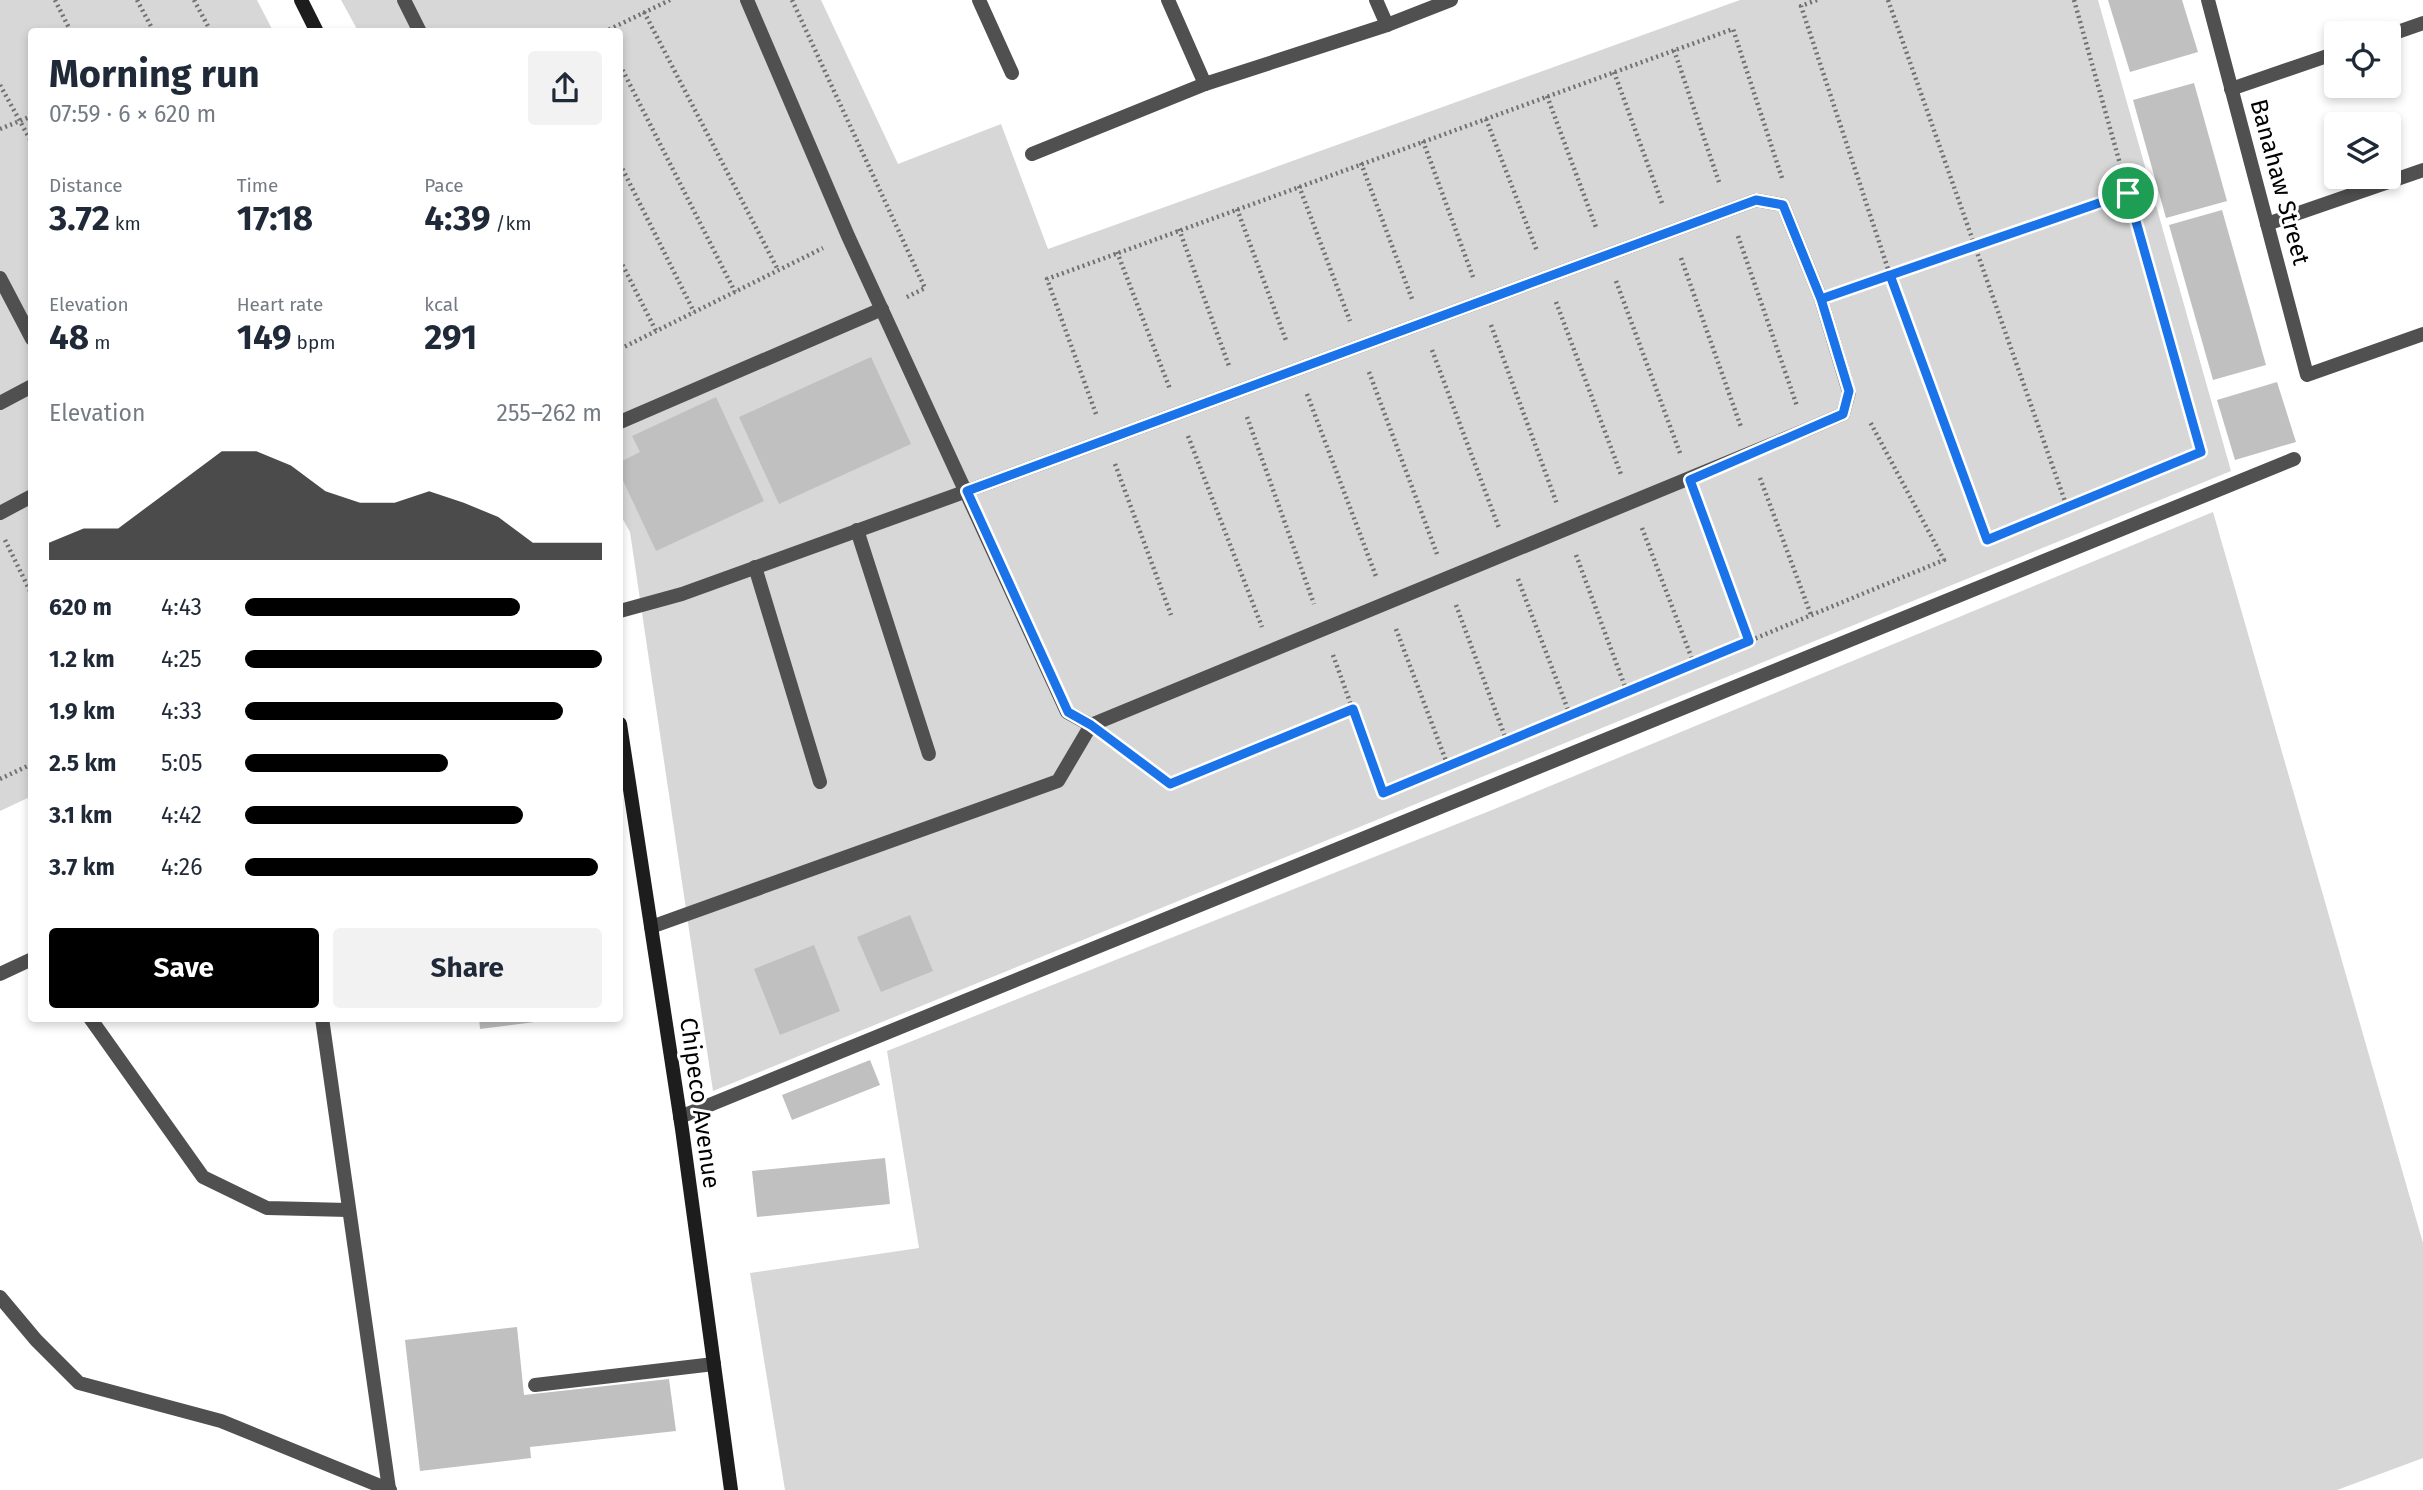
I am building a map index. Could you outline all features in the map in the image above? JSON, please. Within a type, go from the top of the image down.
[{"type":"main road","points":[[301,0],[315,28]]},
{"type":"main road","name":"Chipeco Avenue","points":[[623,744],[680,1117],[732,1490]]},
{"type":"street","points":[[404,0],[418,28]]},
{"type":"street","points":[[747,0],[848,236],[1068,712],[1091,725]]},
{"type":"street","points":[[979,0],[1012,73]]},
{"type":"street","points":[[1168,0],[1205,84]]},
{"type":"street","points":[[1376,0],[1387,25]]},
{"type":"street","points":[[1032,154],[1205,84],[1387,25],[1451,0]]},
{"type":"street","name":"Banahaw Street","points":[[2208,0],[2307,375],[2423,334]]},
{"type":"street","points":[[2401,30],[2423,23]]},
{"type":"street","points":[[2231,89],[2324,57]]},
{"type":"street","points":[[2267,224],[2423,170]]},
{"type":"street","points":[[623,610],[682,594],[967,491],[1756,200],[1783,205],[1821,299],[1849,391],[1843,414],[1690,480],[1091,725],[1058,781],[651,927]]},
{"type":"street","points":[[0,278],[28,332]]},
{"type":"street","points":[[623,423],[882,309]]},
{"type":"street","points":[[0,403],[28,388]]},
{"type":"street","points":[[680,1117],[2294,459]]},
{"type":"street","points":[[0,513],[28,498]]},
{"type":"street","points":[[857,530],[929,754]]},
{"type":"street","points":[[755,567],[820,782]]},
{"type":"street","points":[[0,974],[28,961]]},
{"type":"street","points":[[93,1022],[203,1177],[268,1208],[348,1210]]},
{"type":"street","points":[[323,1022],[390,1490]]},
{"type":"street","points":[[0,1297],[36,1340],[79,1383],[221,1421],[390,1490]]},
{"type":"street","points":[[535,1385],[714,1364]]},
{"type":"path","points":[[55,0],[69,28]]},
{"type":"path","points":[[137,0],[152,28]]},
{"type":"path","points":[[194,0],[209,28]]},
{"type":"path","points":[[612,28],[670,0]]},
{"type":"path","points":[[792,0],[925,288],[882,309]]},
{"type":"path","points":[[1817,0],[1801,6],[1890,275],[1987,540],[2201,452],[2074,0]]},
{"type":"path","points":[[1888,0],[2067,507]]},
{"type":"path","points":[[644,12],[778,270]]},
{"type":"path","points":[[1047,279],[1732,29],[1782,171],[1783,205]]},
{"type":"path","points":[[1674,50],[1806,430]]},
{"type":"path","points":[[623,71],[735,292]]},
{"type":"path","points":[[1614,72],[1811,615]]},
{"type":"path","points":[[0,85],[28,136]]},
{"type":"path","points":[[1547,96],[1749,641]]},
{"type":"path","points":[[0,129],[28,118]]},
{"type":"path","points":[[1486,118],[1694,664]]},
{"type":"path","points":[[1423,141],[1627,692]]},
{"type":"path","points":[[1361,163],[1570,715]]},
{"type":"path","points":[[623,170],[694,312]]},
{"type":"path","points":[[1299,186],[1507,742]]},
{"type":"path","points":[[1821,299],[2128,193]]},
{"type":"path","points":[[1237,209],[1448,766]]},
{"type":"path","points":[[1179,229],[1383,793],[1944,560],[1871,420],[1843,414]]},
{"type":"path","points":[[623,348],[848,236]]},
{"type":"path","points":[[1117,252],[1272,651]]},
{"type":"path","points":[[623,266],[656,331]]},
{"type":"path","points":[[0,530],[28,587]]},
{"type":"path","points":[[1091,725],[1170,784],[1353,709]]},
{"type":"path","points":[[0,779],[28,766]]},
{"type":"shaded area","points":[[0,0],[257,0],[271,28],[28,28],[28,798],[0,811]]},
{"type":"shaded area","points":[[341,0],[821,0],[898,164],[1001,124],[1048,249],[1740,0],[2098,0],[2231,471],[713,1091],[630,532],[623,519],[623,28],[356,28]]},
{"type":"shaded area","points":[[2213,512],[2423,1243],[2423,1458],[2337,1490],[785,1490],[750,1273],[919,1248],[887,1051],[1492,810]]},
{"type":"building","points":[[2108,0],[2182,0],[2198,52],[2130,72]]},
{"type":"building","points":[[2194,83],[2227,201],[2166,218],[2133,100]]},
{"type":"building","points":[[2222,210],[2266,365],[2213,380],[2169,225]]},
{"type":"building","points":[[871,357],[911,444],[779,504],[739,417]]},
{"type":"building","points":[[2277,382],[2296,442],[2235,460],[2217,400]]},
{"type":"building","points":[[716,397],[764,501],[656,551],[623,480],[623,460],[640,452],[632,436]]},
{"type":"building","points":[[910,915],[933,971],[881,992],[857,937]]},
{"type":"building","points":[[814,945],[840,1011],[780,1035],[754,969]]},
{"type":"building","points":[[479,1022],[534,1022],[480,1029]]},
{"type":"building","points":[[870,1060],[880,1085],[792,1120],[782,1095]]},
{"type":"building","points":[[885,1158],[890,1204],[757,1217],[752,1171]]},
{"type":"building","points":[[517,1327],[524,1395],[669,1379],[676,1431],[530,1447],[531,1458],[420,1471],[405,1340]]},
{"type":"route","points":[[2128,193],[1821,299],[1783,205],[1756,200],[967,491],[1068,712],[1091,725],[1170,784],[1353,709],[1383,793],[1749,641],[1690,480],[1843,414],[1849,391],[1821,299],[1890,275],[1987,540],[2201,452],[2128,193]]}]
